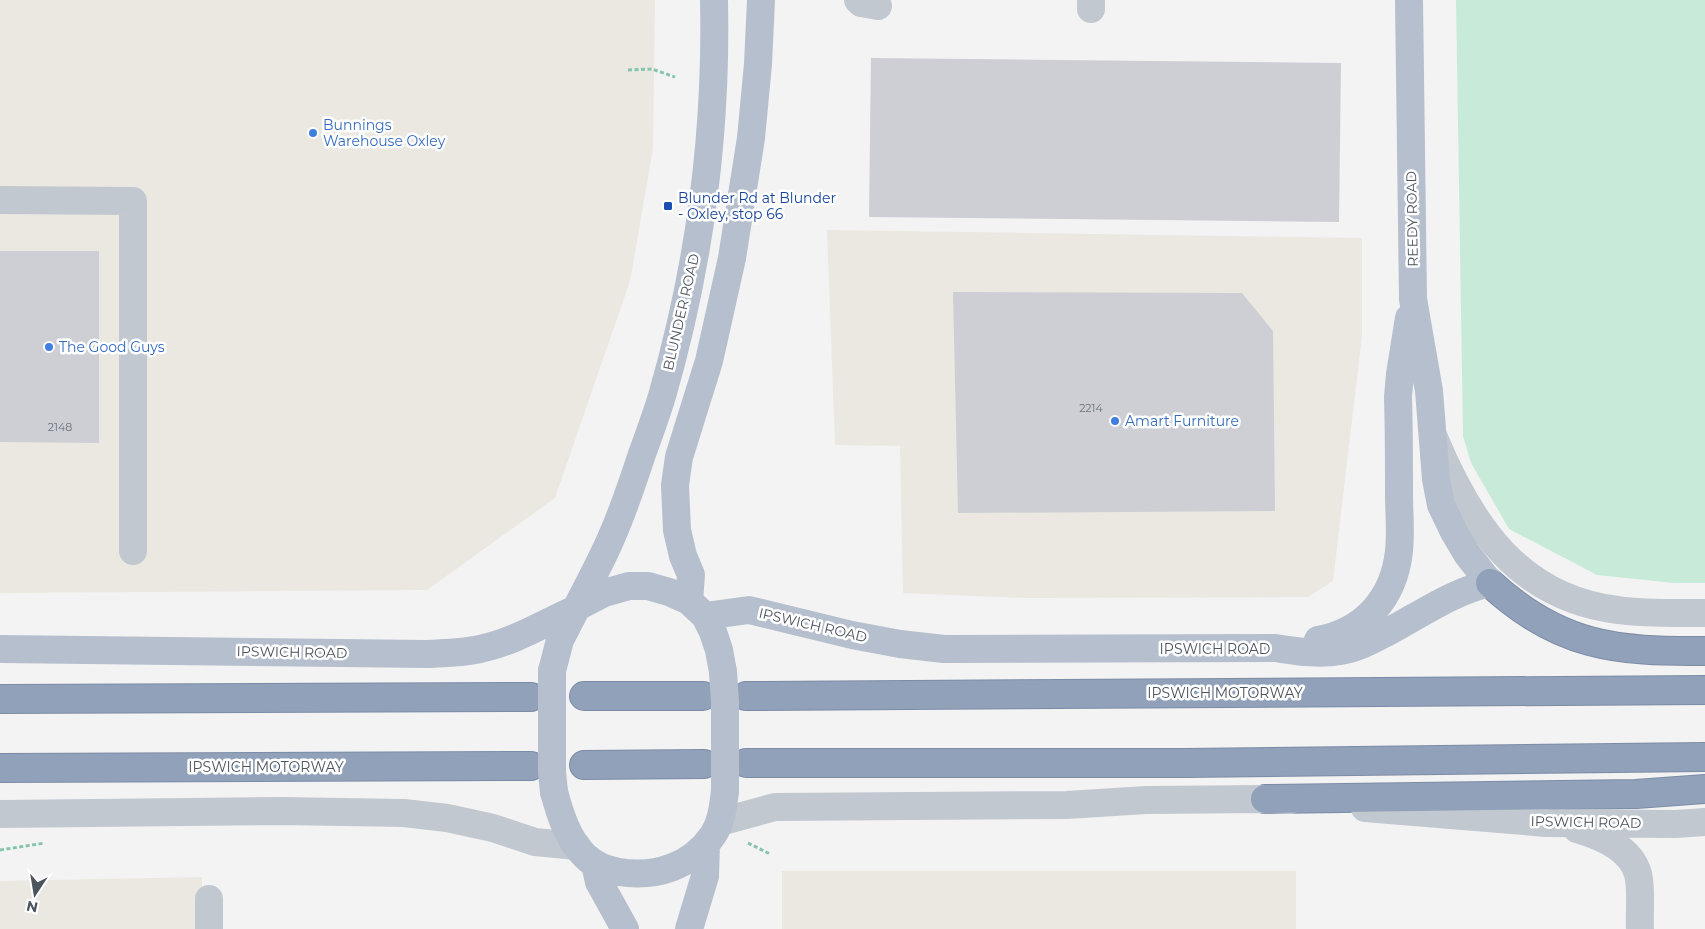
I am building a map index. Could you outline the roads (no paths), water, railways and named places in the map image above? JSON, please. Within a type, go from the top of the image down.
[{"type":"highway","points":[[1490,583],[1512,602],[1539,620],[1584,640],[1610,647],[1643,650],[1705,651]]},
{"type":"highway","name":"IPSWICH MOTORWAY","points":[[746,696],[1705,690]]},
{"type":"highway","points":[[584,696],[704,696]]},
{"type":"highway","points":[[0,699],[531,697]]},
{"type":"highway","points":[[746,763],[1176,763],[1705,756]]},
{"type":"highway","points":[[584,765],[704,764]]},
{"type":"highway","name":"IPSWICH MOTORWAY","points":[[0,768],[531,766]]},
{"type":"highway","points":[[1266,799],[1636,794],[1705,789]]},
{"type":"main road","name":"BLUNDER ROAD","points":[[625,929],[586,855],[560,814],[554,792],[552,772],[552,671],[560,640],[612,536],[631,486],[661,398],[680,326],[692,273],[703,202],[714,62],[714,0]]},
{"type":"main road","points":[[586,855],[610,870],[624,873],[651,874],[688,860],[706,844],[720,822],[725,791],[723,672],[713,632],[697,608],[691,574],[683,556],[677,530],[676,485],[679,457],[709,361],[732,258],[751,138],[758,64],[760,0]]},
{"type":"main road","name":"REEDY ROAD","points":[[1409,0],[1413,299],[1428,391],[1436,479],[1441,505],[1460,544],[1490,583]]},
{"type":"main road","points":[[1275,648],[1329,638],[1352,628],[1365,620],[1377,607],[1394,578],[1400,543],[1399,390],[1404,344],[1413,299]]},
{"type":"main road","name":"IPSWICH ROAD","points":[[0,649],[426,654],[467,651],[500,643],[528,633],[604,593],[629,586],[648,586],[669,592],[697,608],[749,610],[852,635],[900,644],[944,649],[1275,648],[1339,652],[1356,647],[1405,623],[1448,598],[1490,583]]},
{"type":"main road","points":[[689,929],[705,876],[706,844]]},
{"type":"street","points":[[0,200],[133,201],[133,551]]},
{"type":"street","name":"REEDY ROAD","points":[[1433,436],[1458,491],[1475,519],[1509,560],[1524,573]]},
{"type":"street","points":[[1524,573],[1563,596],[1602,608],[1630,612],[1705,613]]},
{"type":"street","name":"IPSWICH ROAD","points":[[1490,583],[1524,573]]},
{"type":"street","name":"IPSWICH ROAD","points":[[720,822],[775,808],[1067,805],[1146,800],[1266,799],[1547,823],[1676,824],[1705,822]]},
{"type":"street","points":[[0,814],[282,811],[404,812],[447,818],[493,828],[535,842],[586,855]]},
{"type":"street","points":[[1547,823],[1590,833],[1612,843],[1626,853],[1638,875],[1640,929]]},
{"type":"street","points":[[209,899],[209,929]]},
{"type":"place","name":"Bunnings Warehouse Oxley","points":[[313,133]]},
{"type":"place","name":"Blunder Rd at Blunder - Oxley, stop 66","points":[[668,206]]},
{"type":"place","name":"The Good Guys","points":[[49,347]]},
{"type":"place","name":"Amart Furniture","points":[[1115,421]]}]
